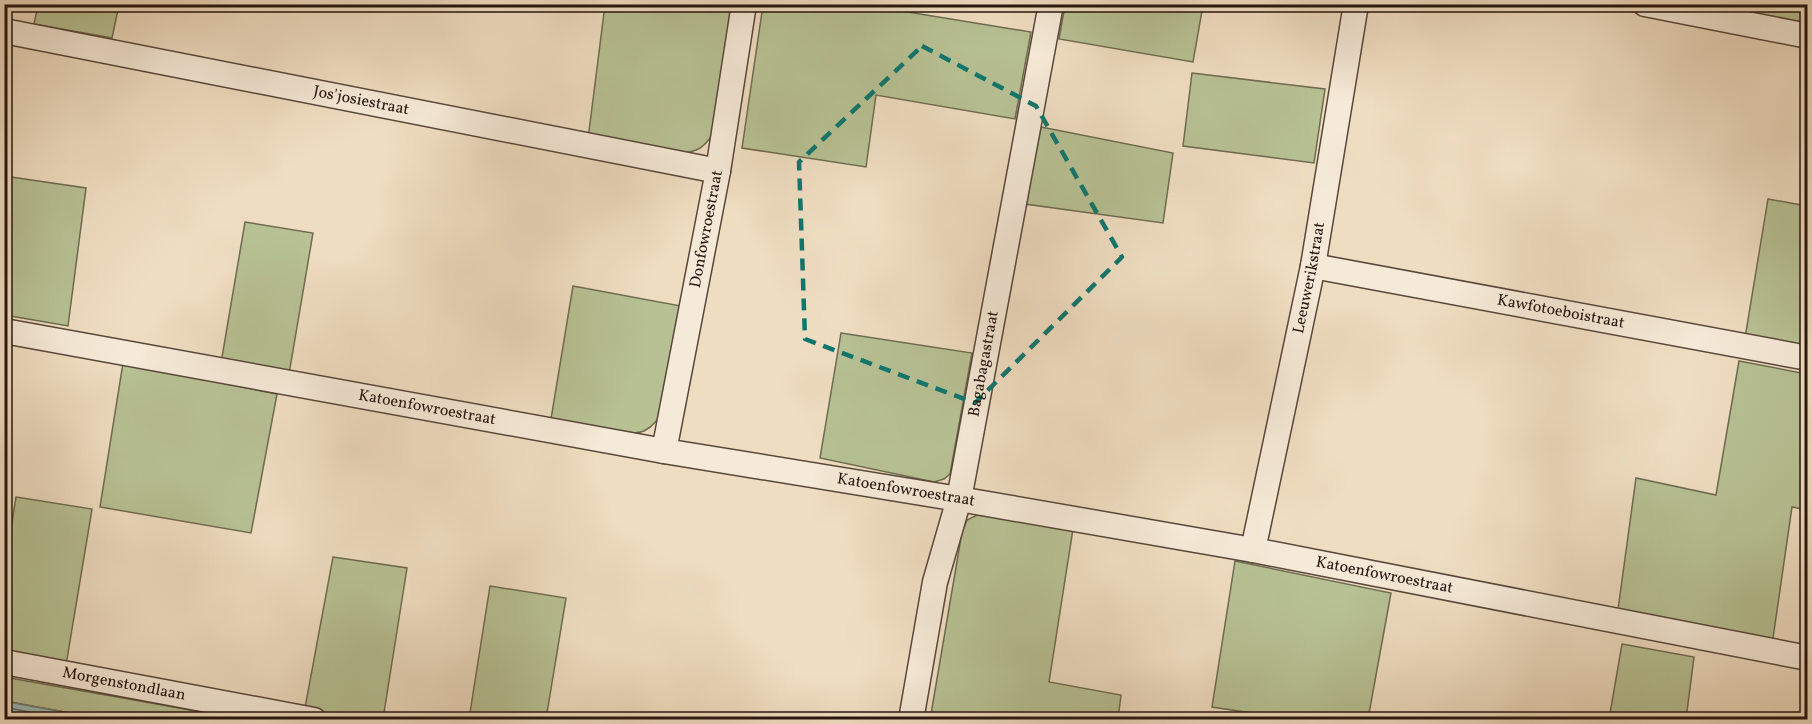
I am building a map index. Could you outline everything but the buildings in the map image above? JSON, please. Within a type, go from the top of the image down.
[{"type":"street","name":"Donfowroestraat","points":[[664,451],[718,171],[744,4]]},
{"type":"street","name":"Bagabagastraat","points":[[911,720],[935,582],[959,499],[1051,4]]},
{"type":"street","name":"Leeuwerikstraat","points":[[1253,550],[1313,266],[1356,4]]},
{"type":"street","points":[[1645,4],[1808,36]]},
{"type":"street","name":"Jos'josiestraat","points":[[4,31],[718,171]]},
{"type":"street","name":"Kawfotoeboistraat","points":[[1313,266],[1808,358]]},
{"type":"street","name":"Katoenfowroestraat","points":[[4,331],[664,451],[1253,550],[1808,658]]},
{"type":"street","name":"Morgenstondlaan","points":[[4,662],[314,720]]},
{"type":"highlighted area","points":[[922,46],[1036,106],[1122,257],[975,403],[805,339],[799,162]]},
{"type":"green space","points":[[712,4],[736,8],[715,132],[707,142],[691,152],[679,153],[588,139],[605,5]]},
{"type":"green space","points":[[38,5],[119,5],[112,38],[34,24]]},
{"type":"green space","points":[[763,5],[865,5],[1031,32],[1015,119],[876,95],[866,167],[742,148]]},
{"type":"green space","points":[[1065,5],[1203,5],[1193,62],[1059,39]]},
{"type":"green space","points":[[1666,5],[1807,5],[1807,30]]},
{"type":"green space","points":[[1192,73],[1325,89],[1314,163],[1183,146]]},
{"type":"green space","points":[[1041,127],[1173,153],[1163,223],[1025,204]]},
{"type":"green space","points":[[4,176],[86,188],[68,326],[5,315]]},
{"type":"green space","points":[[1768,199],[1807,206],[1807,349],[1745,338]]},
{"type":"green space","points":[[245,222],[313,233],[289,374],[221,363]]},
{"type":"green space","points":[[573,286],[681,306],[663,410],[653,425],[644,431],[625,433],[551,419]]},
{"type":"green space","points":[[841,333],[972,353],[950,474],[944,479],[934,482],[820,458]]},
{"type":"green space","points":[[1739,361],[1807,374],[1807,510],[1792,507],[1772,645],[1617,617],[1636,478],[1716,495]]},
{"type":"green space","points":[[123,363],[277,394],[251,533],[100,507]]},
{"type":"green space","points":[[16,497],[92,509],[66,665],[5,655],[5,567]]},
{"type":"green space","points":[[987,510],[1073,529],[1049,682],[1121,695],[1118,719],[930,720],[962,532],[967,520]]},
{"type":"green space","points":[[333,557],[407,568],[383,719],[344,719],[304,713]]},
{"type":"green space","points":[[1235,561],[1391,593],[1368,719],[1293,719],[1212,707]]},
{"type":"green space","points":[[490,586],[566,598],[546,719],[469,719]]},
{"type":"green space","points":[[1622,644],[1694,657],[1686,719],[1609,719]]},
{"type":"green space","points":[[4,677],[242,719],[103,719],[5,701]]},
{"type":"water","points":[[5,701],[14,703],[103,719],[5,719]]}]
